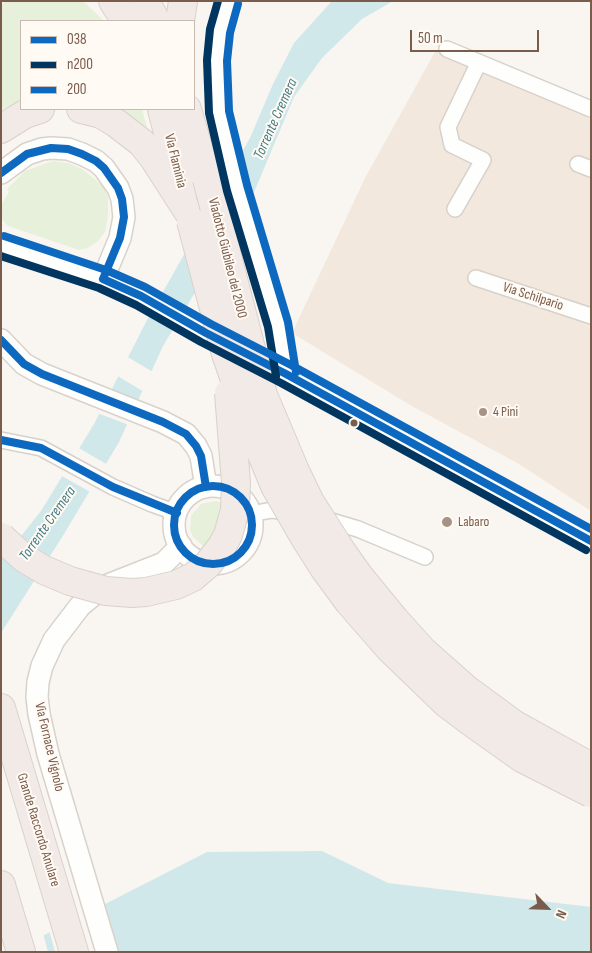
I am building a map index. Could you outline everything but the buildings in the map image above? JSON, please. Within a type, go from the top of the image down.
[{"type":"highway","points":[[113,1],[125,20]]},
{"type":"highway","points":[[145,1],[155,20]]},
{"type":"highway","points":[[180,20],[183,1]]},
{"type":"highway","points":[[1,129],[25,114],[37,110]]},
{"type":"highway","points":[[85,110],[101,114],[116,122],[142,143],[153,157],[190,217]]},
{"type":"highway","name":"Via Flaminia","points":[[162,110],[190,217]]},
{"type":"highway","name":"Via Flaminia","points":[[189,113],[207,179]]},
{"type":"highway","name":"Viadotto Giubileo del 2000","points":[[207,179],[264,395],[295,471],[310,502],[342,552],[395,620],[424,651],[460,684],[515,725],[591,767]]},
{"type":"highway","name":"Viadotto Giubileo del 2000","points":[[190,217],[226,354],[256,440],[276,486],[309,546],[348,602],[410,670],[474,724],[522,758],[591,793]]},
{"type":"highway","points":[[1,537],[24,558],[44,570],[70,581],[106,591],[132,593],[165,588],[187,581],[203,569],[225,541],[235,510],[236,483],[226,354]]},
{"type":"highway","name":"Grande Raccordo Anulare","points":[[1,708],[74,952]]},
{"type":"highway","points":[[1,884],[21,952]]},
{"type":"street","points":[[228,1],[220,31],[217,79],[219,112],[226,144],[281,337],[286,374]]},
{"type":"street","points":[[447,50],[591,109]]},
{"type":"street","points":[[455,209],[483,160],[452,145],[448,128],[479,62]]},
{"type":"street","points":[[1,173],[27,154],[51,148],[68,149],[82,154],[96,161],[104,168],[118,188],[123,204],[124,216],[120,238],[104,279]]},
{"type":"street","points":[[1,245],[104,279],[141,296],[591,542]]},
{"type":"street","name":"Via Schilpario","points":[[476,278],[591,316]]},
{"type":"street","points":[[1,340],[24,364],[42,374],[163,422],[186,434],[196,446],[202,460],[206,487]]},
{"type":"street","points":[[1,440],[31,445],[51,452],[132,495],[177,513]]},
{"type":"street","points":[[206,487],[223,488],[238,495],[246,504],[251,514],[250,538],[244,549],[235,558],[224,563],[211,564],[199,562],[189,556],[181,546],[175,530],[177,513],[181,504],[188,496],[206,487]]},
{"type":"street","points":[[251,514],[279,510],[323,518],[358,529],[425,557]]},
{"type":"street","name":"Via Fornace Vignolo","points":[[107,952],[48,754],[37,697],[42,666],[54,640],[80,606],[103,586],[164,563],[181,546]]},
{"type":"shaded area","points":[[436,50],[591,115],[591,511],[519,464],[410,405],[292,333],[365,178]]},
{"type":"green space","points":[[4,1],[83,1],[103,20],[20,20],[20,102],[1,110],[1,8]]},
{"type":"green space","points":[[118,110],[142,110],[149,135],[130,116]]},
{"type":"green space","points":[[53,161],[69,163],[82,169],[103,186],[108,197],[108,215],[105,232],[98,241],[88,248],[79,250],[8,226],[1,218],[1,205],[9,192],[7,189],[25,171]]},
{"type":"green space","points":[[216,501],[223,503],[234,513],[204,547],[193,537],[190,530],[191,516],[201,504]]},
{"type":"water","name":"Torrente Cremera","points":[[332,1],[393,1],[362,19],[322,58],[294,97],[252,197],[163,346],[119,442],[64,534],[1,633],[1,561],[41,511],[94,424],[147,320],[250,138],[273,84],[294,43]]},
{"type":"water","points":[[322,851],[388,883],[591,907],[591,952],[11,952],[207,852]]},
{"type":"pier","points":[[126,356],[153,372],[144,392],[116,375]]},
{"type":"pier","points":[[109,389],[140,401],[129,425],[97,413]]},
{"type":"pier","points":[[77,447],[108,465],[92,493],[60,475]]},
{"type":"pier","points":[[101,903],[115,952],[55,952],[49,930]]},
{"type":"pier","points":[[43,933],[48,952],[8,952],[9,950]]},
{"type":"transit line","name":"n200","points":[[218,1],[210,29],[207,60],[209,113],[227,191],[268,327],[276,376]]},
{"type":"transit line","name":"200","points":[[238,4],[230,33],[227,61],[229,111],[247,185],[288,322],[296,372]]},
{"type":"transit line","name":"038","points":[[1,173],[27,154],[51,148],[68,149],[82,154],[96,161],[104,168],[118,188],[122,199],[124,217],[120,238],[103,279]]},
{"type":"transit line","name":"200","points":[[4,236],[106,270],[145,287],[591,529]]},
{"type":"transit line","name":"n200","points":[[1,256],[99,288],[136,305],[586,550]]},
{"type":"transit line","name":"038","points":[[103,279],[141,296],[591,541]]},
{"type":"transit line","name":"038","points":[[1,340],[24,364],[42,374],[163,422],[186,434],[196,446],[201,456],[206,487]]},
{"type":"transit line","name":"038","points":[[1,440],[41,448],[113,487],[177,513]]},
{"type":"transit line","name":"038","points":[[213,486],[228,489],[240,498],[249,510],[252,525],[249,540],[240,552],[228,561],[213,564],[198,561],[186,552],[177,540],[174,525],[177,510],[186,498],[198,489],[213,486]]},
{"type":"place","name":"4 Pini","points":[[483,412]]},
{"type":"place","name":"Labaro","points":[[447,522]]}]
